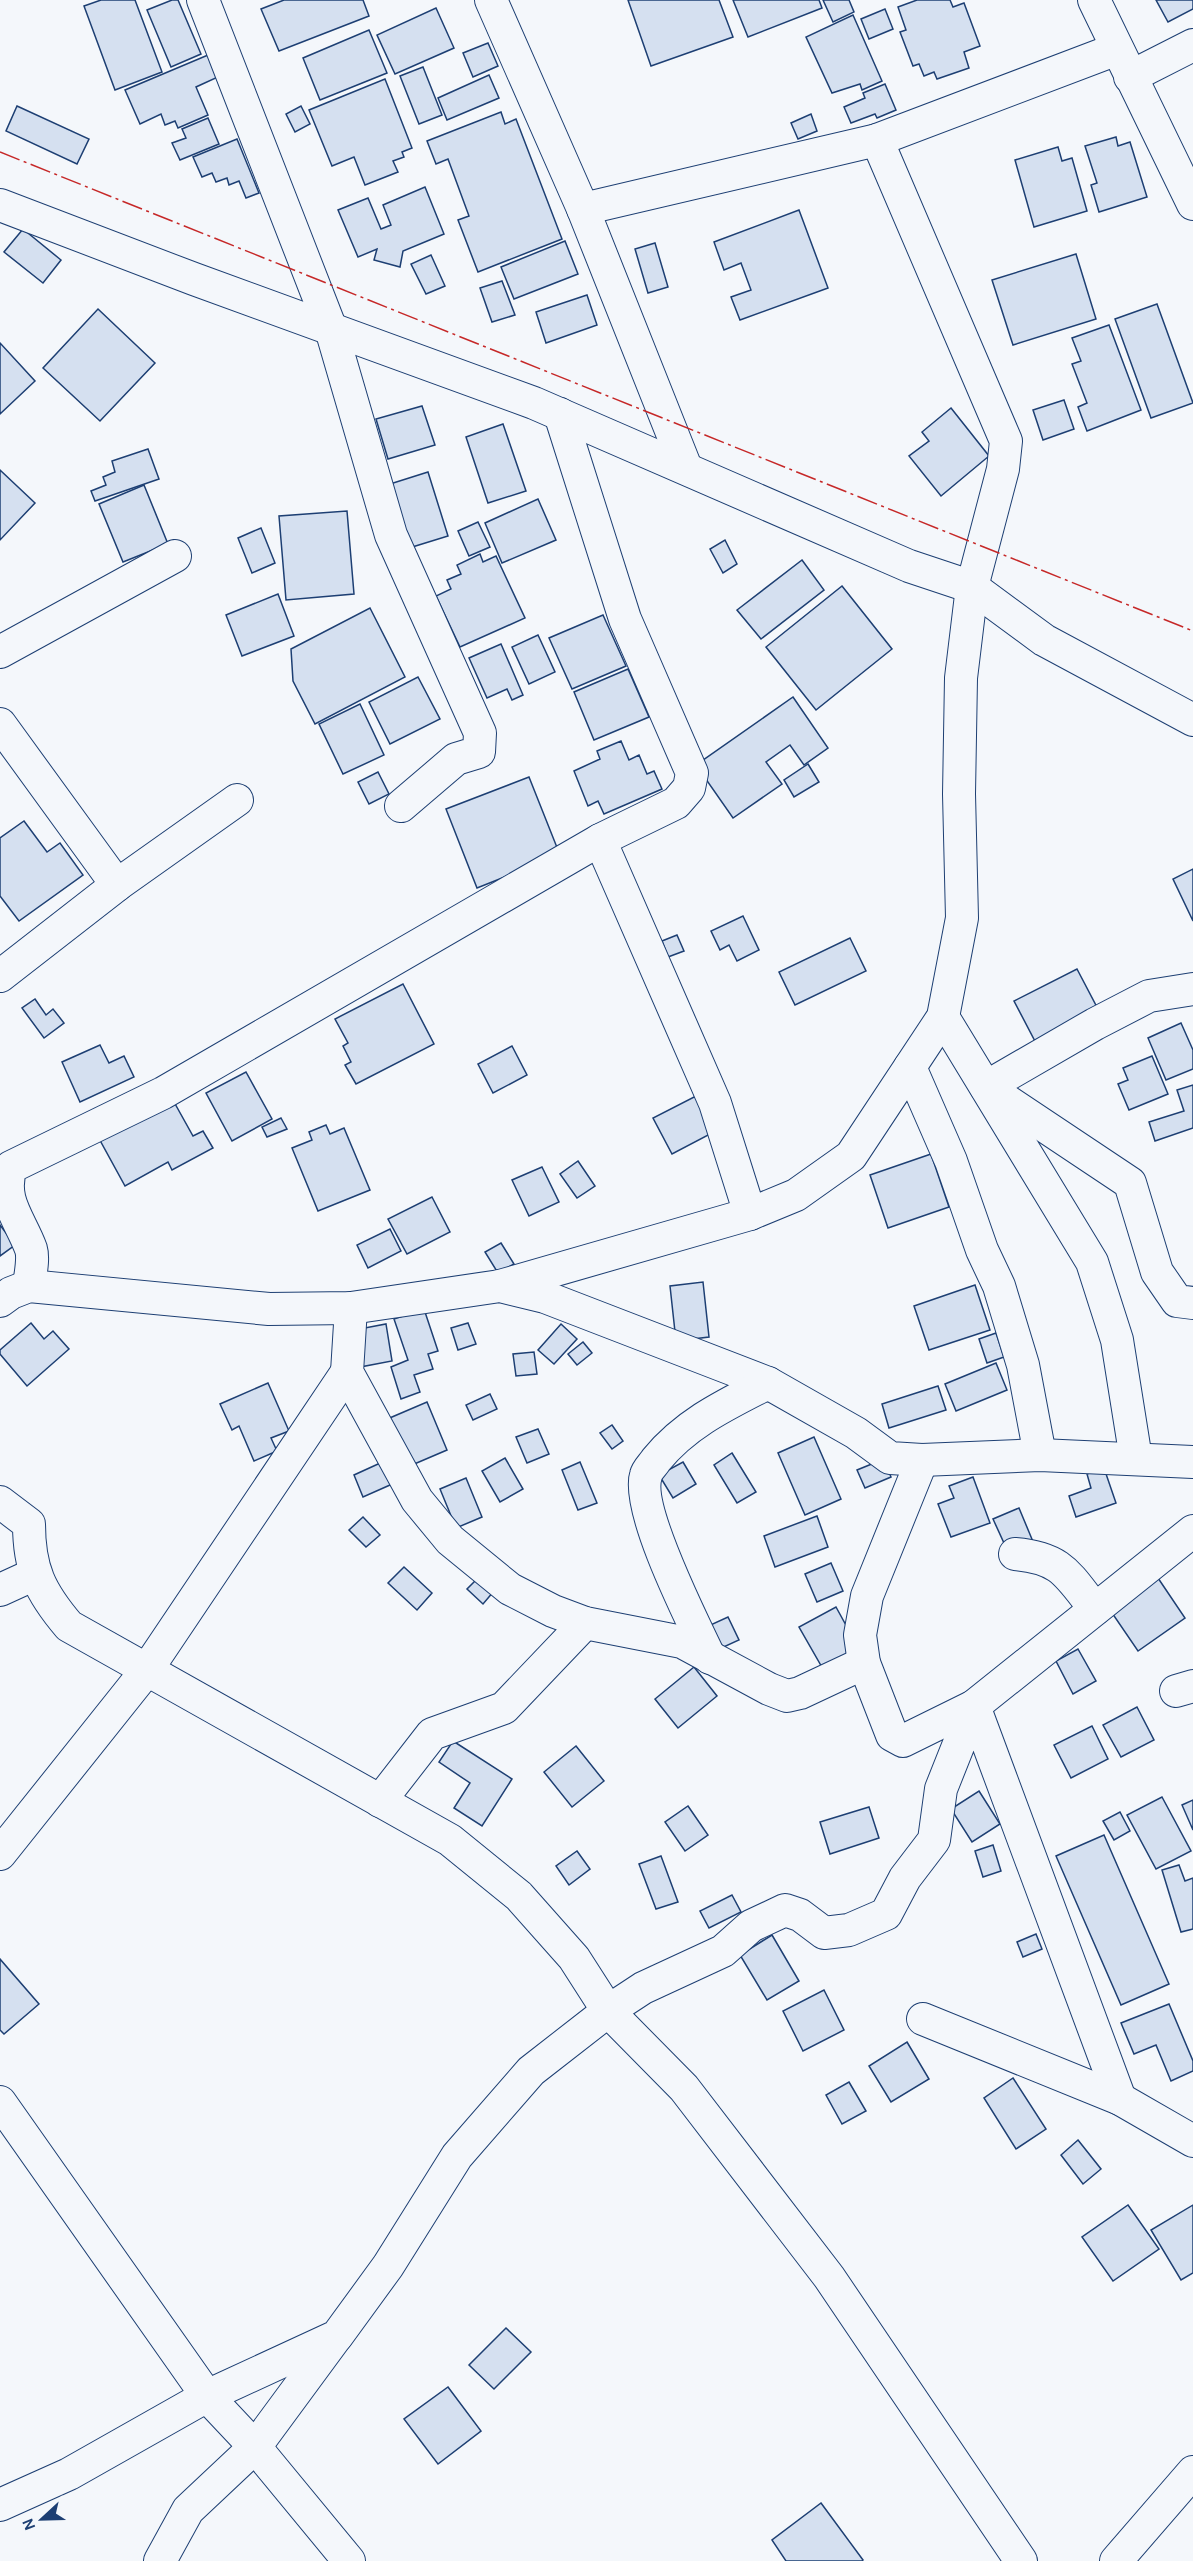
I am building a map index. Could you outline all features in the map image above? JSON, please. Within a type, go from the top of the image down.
[{"type":"street","points":[[203,0],[331,329],[391,535],[480,733],[479,752],[456,759],[401,806]]},
{"type":"street","points":[[491,0],[583,209],[686,468]]},
{"type":"street","points":[[1094,0],[1193,204]]},
{"type":"street","points":[[1131,77],[1193,45]]},
{"type":"street","points":[[583,209],[877,140],[1117,49]]},
{"type":"street","points":[[0,1301],[29,1286],[269,1309],[351,1308],[500,1286],[750,1214],[796,1196],[851,1156],[943,1017],[962,918],[958,794],[961,678],[972,587],[1003,469],[1006,441],[877,140]]},
{"type":"street","points":[[0,205],[560,414],[909,566],[972,587],[1044,640],[1193,720]]},
{"type":"street","points":[[29,1286],[32,1251],[4,1194],[3,1181],[11,1167],[163,1094],[600,840],[676,802],[689,788],[692,773],[625,618],[580,484],[560,414]]},
{"type":"street","points":[[0,652],[175,556]]},
{"type":"street","points":[[0,724],[117,885]]},
{"type":"street","points":[[0,976],[117,885],[237,800]]},
{"type":"street","points":[[600,840],[715,1103],[750,1214]]},
{"type":"street","points":[[986,1087],[1095,1024],[1149,996],[1193,989]]},
{"type":"street","points":[[943,1017],[1092,1262],[1117,1340],[1136,1459]]},
{"type":"street","points":[[910,1067],[951,1161],[982,1251],[999,1286],[1023,1365],[1040,1455]]},
{"type":"street","points":[[986,1087],[1130,1183],[1157,1272],[1177,1301],[1193,1303]]},
{"type":"street","points":[[500,1286],[545,1298],[768,1383],[856,1433],[891,1458],[922,1460],[1040,1455],[1193,1462]]},
{"type":"street","points":[[351,1308],[348,1372],[417,1500],[450,1540],[510,1589],[553,1611],[585,1623],[682,1642],[787,1696],[800,1693],[864,1664]]},
{"type":"street","points":[[0,1854],[146,1671],[348,1372]]},
{"type":"street","points":[[710,1658],[658,1545],[645,1485],[646,1474],[665,1449],[702,1417],[768,1383]]},
{"type":"street","points":[[922,1460],[867,1596],[860,1635],[864,1664],[896,1740],[903,1741],[974,1706],[1193,1531]]},
{"type":"street","points":[[0,1502],[29,1524],[29,1552],[35,1574],[46,1599],[69,1626],[450,1840],[519,1896],[574,1958],[608,2011],[684,2088],[829,2277],[1021,2561]]},
{"type":"street","points":[[1016,1554],[1037,1556],[1063,1568],[1095,1609]]},
{"type":"street","points":[[0,1590],[35,1574]]},
{"type":"street","points":[[380,1801],[432,1734],[504,1708],[585,1623]]},
{"type":"street","points":[[160,2561],[188,2510],[255,2448],[388,2266],[457,2156],[531,2071],[608,2011],[643,1988],[723,1952],[751,1926],[785,1910],[800,1915],[824,1933],[849,1930],[886,1914],[905,1878],[933,1840],[941,1789],[974,1706]]},
{"type":"street","points":[[974,1706],[1120,2099]]},
{"type":"street","points":[[923,2019],[1120,2099],[1193,2141]]},
{"type":"street","points":[[0,2102],[207,2396],[255,2448],[349,2561]]},
{"type":"street","points":[[0,2505],[69,2474],[207,2396],[337,2336]]},
{"type":"street","points":[[1116,2561],[1193,2472]]},
{"type":"building","points":[[101,0],[135,0],[162,72],[115,90],[84,6]]},
{"type":"building","points":[[172,0],[178,0],[201,54],[171,67],[147,10]]},
{"type":"building","points":[[284,0],[363,0],[369,16],[279,51],[261,9]]},
{"type":"building","points":[[628,0],[719,0],[733,37],[651,66]]},
{"type":"building","points":[[733,0],[819,0],[822,8],[748,37]]},
{"type":"building","points":[[823,0],[849,0],[854,12],[833,22]]},
{"type":"building","points":[[917,0],[950,0],[953,7],[964,3],[980,46],[964,52],[969,68],[937,79],[934,72],[924,76],[919,64],[913,66],[900,32],[906,30],[898,7]]},
{"type":"building","points":[[1156,0],[1193,0],[1193,9],[1168,22]]},
{"type":"building","points":[[436,8],[454,48],[395,74],[377,35]]},
{"type":"building","points":[[885,9],[893,29],[869,39],[861,19]]},
{"type":"building","points":[[853,15],[882,81],[862,90],[860,84],[832,93],[806,37]]},
{"type":"building","points":[[369,30],[387,73],[320,100],[303,58]]},
{"type":"building","points":[[488,43],[498,66],[473,77],[463,53]]},
{"type":"building","points":[[208,55],[218,77],[196,87],[208,115],[178,128],[175,121],[165,125],[161,114],[140,124],[125,90]]},
{"type":"building","points":[[423,67],[442,115],[419,124],[400,76]]},
{"type":"building","points":[[489,75],[499,98],[447,120],[438,98]]},
{"type":"building","points":[[385,79],[412,148],[402,152],[404,157],[393,161],[398,172],[365,185],[354,157],[332,166],[309,110]]},
{"type":"building","points":[[885,84],[896,110],[877,118],[875,114],[851,123],[844,107],[865,98],[863,93]]},
{"type":"building","points":[[17,106],[89,139],[77,164],[6,131]]},
{"type":"building","points":[[301,106],[310,124],[295,132],[286,114]]},
{"type":"building","points":[[501,112],[505,124],[516,119],[562,239],[478,272],[458,220],[469,216],[448,159],[436,164],[427,141]]},
{"type":"building","points":[[811,114],[817,131],[798,139],[791,123]]},
{"type":"building","points":[[208,118],[219,144],[180,160],[172,143],[186,138],[182,129]]},
{"type":"building","points":[[1116,137],[1118,146],[1130,142],[1147,197],[1099,212],[1091,185],[1097,183],[1085,146]]},
{"type":"building","points":[[237,139],[259,193],[246,198],[239,181],[229,185],[227,178],[216,182],[212,173],[202,177],[193,157]]},
{"type":"building","points":[[1058,147],[1062,161],[1072,158],[1087,211],[1034,227],[1015,160]]},
{"type":"building","points":[[425,187],[444,234],[403,251],[400,267],[374,260],[377,249],[358,257],[338,210],[368,198],[381,229],[391,225],[383,205]]},
{"type":"building","points":[[799,210],[828,288],[740,320],[731,297],[751,290],[741,263],[724,270],[714,242]]},
{"type":"building","points":[[23,229],[61,260],[43,283],[4,252]]},
{"type":"building","points":[[565,241],[578,274],[514,299],[501,267]]},
{"type":"building","points":[[655,243],[668,287],[648,293],[635,249]]},
{"type":"building","points":[[1076,254],[1096,319],[1013,345],[992,280]]},
{"type":"building","points":[[431,255],[445,286],[426,294],[411,264]]},
{"type":"building","points":[[502,281],[515,315],[492,322],[480,288]]},
{"type":"building","points":[[587,295],[597,325],[546,343],[536,312]]},
{"type":"building","points":[[1157,304],[1193,403],[1151,418],[1115,319]]},
{"type":"building","points":[[98,309],[155,363],[100,421],[43,368]]},
{"type":"building","points":[[1109,325],[1141,410],[1087,431],[1078,407],[1087,403],[1072,364],[1081,361],[1072,338]]},
{"type":"building","points":[[0,343],[35,381],[0,414]]},
{"type":"building","points":[[1064,400],[1074,429],[1043,440],[1033,410]]},
{"type":"building","points":[[422,406],[435,445],[388,459],[376,419]]},
{"type":"building","points":[[951,408],[989,456],[941,496],[909,456],[929,441],[922,432]]},
{"type":"building","points":[[503,424],[526,491],[488,503],[466,437]]},
{"type":"building","points":[[148,449],[159,479],[95,501],[91,491],[106,485],[103,477],[115,472],[112,461]]},
{"type":"building","points":[[0,470],[35,503],[0,540]]},
{"type":"building","points":[[428,472],[448,536],[409,548],[390,484]]},
{"type":"building","points":[[144,485],[168,544],[123,562],[99,504]]},
{"type":"building","points":[[538,499],[556,540],[502,563],[485,523]]},
{"type":"building","points":[[347,511],[354,594],[286,600],[279,516]]},
{"type":"building","points":[[478,522],[490,547],[469,556],[458,531]]},
{"type":"building","points":[[261,528],[275,563],[252,573],[238,538]]},
{"type":"building","points":[[725,540],[737,564],[723,573],[710,549]]},
{"type":"building","points":[[480,554],[483,562],[496,556],[525,618],[460,647],[436,596],[451,589],[447,580],[461,574],[457,565]]},
{"type":"building","points":[[802,560],[824,590],[761,639],[737,610]]},
{"type":"building","points":[[842,586],[892,649],[816,710],[766,647]]},
{"type":"building","points":[[278,594],[294,636],[242,656],[226,615]]},
{"type":"building","points":[[370,608],[405,677],[315,724],[293,681],[291,649]]},
{"type":"building","points":[[603,615],[626,666],[572,689],[549,638]]},
{"type":"building","points":[[538,635],[555,672],[529,684],[512,647]]},
{"type":"building","points":[[501,644],[523,695],[512,700],[507,689],[487,698],[469,658]]},
{"type":"building","points":[[628,669],[649,717],[594,740],[574,692]]},
{"type":"building","points":[[418,677],[440,719],[390,744],[369,702]]},
{"type":"building","points":[[793,697],[828,748],[804,765],[790,745],[766,762],[782,784],[733,818],[696,765]]},
{"type":"building","points":[[360,704],[384,755],[343,774],[319,724]]},
{"type":"building","points":[[621,741],[629,760],[639,755],[647,774],[654,771],[662,789],[604,814],[598,801],[588,806],[574,771],[600,759],[597,751]]},
{"type":"building","points":[[808,764],[819,782],[794,797],[784,780]]},
{"type":"building","points":[[378,772],[389,794],[369,804],[358,782]]},
{"type":"building","points":[[529,777],[560,855],[477,888],[446,809]]},
{"type":"building","points":[[24,821],[47,852],[60,843],[83,875],[19,921],[0,896],[0,838]]},
{"type":"building","points":[[1193,869],[1193,921],[1173,879]]},
{"type":"building","points":[[743,916],[759,950],[737,961],[729,945],[720,950],[711,931]]},
{"type":"building","points":[[677,935],[684,951],[668,957],[662,941]]},
{"type":"building","points":[[850,938],[866,971],[795,1005],[779,972]]},
{"type":"building","points":[[1077,969],[1100,1013],[1037,1045],[1014,1001]]},
{"type":"building","points":[[403,984],[434,1044],[356,1084],[345,1065],[351,1062],[343,1046],[348,1043],[335,1019]]},
{"type":"building","points":[[35,999],[46,1015],[53,1009],[64,1023],[44,1038],[22,1008]]},
{"type":"building","points":[[1181,1023],[1193,1050],[1193,1069],[1166,1080],[1148,1038]]},
{"type":"building","points":[[100,1045],[109,1063],[124,1056],[134,1077],[80,1102],[62,1062]]},
{"type":"building","points":[[512,1046],[527,1075],[493,1093],[478,1064]]},
{"type":"building","points":[[1152,1056],[1168,1094],[1129,1110],[1118,1084],[1128,1080],[1123,1068]]},
{"type":"building","points":[[246,1072],[272,1119],[232,1141],[206,1093]]},
{"type":"building","points":[[1193,1085],[1193,1128],[1155,1141],[1149,1122],[1184,1111],[1177,1090]]},
{"type":"building","points":[[169,1093],[193,1136],[203,1131],[213,1148],[172,1170],[168,1162],[125,1186],[96,1133]]},
{"type":"building","points":[[696,1096],[714,1132],[672,1154],[653,1118]]},
{"type":"building","points":[[281,1118],[287,1129],[267,1137],[262,1127]]},
{"type":"building","points":[[326,1125],[330,1134],[344,1128],[370,1190],[318,1211],[292,1148],[312,1140],[309,1132]]},
{"type":"building","points":[[931,1154],[949,1207],[888,1228],[870,1175]]},
{"type":"building","points":[[578,1161],[595,1186],[577,1198],[560,1174]]},
{"type":"building","points":[[542,1167],[559,1202],[529,1216],[512,1180]]},
{"type":"building","points":[[432,1197],[450,1232],[407,1254],[388,1219]]},
{"type":"building","points":[[0,1225],[15,1245],[0,1256]]},
{"type":"building","points":[[390,1229],[401,1251],[368,1268],[357,1245]]},
{"type":"building","points":[[501,1243],[514,1264],[498,1273],[485,1252]]},
{"type":"building","points":[[703,1282],[709,1337],[676,1341],[670,1286]]},
{"type":"building","points":[[975,1285],[990,1330],[929,1350],[914,1306]]},
{"type":"building","points":[[424,1309],[438,1351],[428,1354],[433,1369],[414,1375],[420,1392],[401,1399],[391,1367],[408,1360],[394,1319]]},
{"type":"building","points":[[31,1323],[44,1339],[53,1331],[69,1349],[27,1386],[0,1354],[0,1350]]},
{"type":"building","points":[[468,1323],[476,1344],[458,1350],[451,1328]]},
{"type":"building","points":[[386,1324],[392,1361],[360,1367],[354,1330]]},
{"type":"building","points":[[561,1324],[577,1339],[554,1364],[538,1350]]},
{"type":"building","points":[[996,1333],[1004,1357],[987,1363],[979,1339]]},
{"type":"building","points":[[583,1342],[592,1353],[577,1365],[568,1354]]},
{"type":"building","points":[[534,1352],[537,1374],[516,1376],[513,1354]]},
{"type":"building","points":[[996,1363],[1007,1390],[956,1411],[945,1384]]},
{"type":"building","points":[[268,1383],[289,1431],[271,1438],[277,1451],[254,1461],[239,1426],[232,1430],[220,1404]]},
{"type":"building","points":[[938,1386],[946,1410],[889,1428],[882,1404]]},
{"type":"building","points":[[490,1394],[497,1409],[473,1420],[466,1405]]},
{"type":"building","points":[[427,1402],[447,1450],[405,1468],[385,1420]]},
{"type":"building","points":[[612,1425],[623,1441],[612,1449],[600,1433]]},
{"type":"building","points":[[538,1429],[549,1454],[527,1463],[516,1437]]},
{"type":"building","points":[[814,1437],[841,1499],[805,1515],[778,1453]]},
{"type":"building","points":[[732,1453],[756,1492],[737,1503],[714,1465]]},
{"type":"building","points":[[505,1458],[523,1489],[500,1502],[482,1471]]},
{"type":"building","points":[[389,1459],[399,1481],[363,1497],[354,1475]]},
{"type":"building","points":[[884,1459],[891,1477],[865,1488],[857,1470]]},
{"type":"building","points":[[580,1462],[597,1503],[578,1510],[562,1470]]},
{"type":"building","points":[[683,1462],[696,1484],[673,1498],[659,1475]]},
{"type":"building","points":[[1104,1468],[1116,1503],[1076,1517],[1069,1496],[1091,1488],[1087,1474]]},
{"type":"building","points":[[973,1477],[990,1523],[951,1537],[938,1504],[954,1498],[949,1486]]},
{"type":"building","points":[[466,1478],[482,1517],[456,1528],[440,1489]]},
{"type":"building","points":[[1019,1508],[1034,1544],[1009,1554],[993,1519]]},
{"type":"building","points":[[817,1516],[828,1547],[775,1567],[764,1536]]},
{"type":"building","points":[[363,1517],[380,1535],[366,1547],[349,1530]]},
{"type":"building","points":[[831,1563],[843,1591],[817,1602],[805,1574]]},
{"type":"building","points":[[404,1567],[432,1593],[417,1610],[388,1583]]},
{"type":"building","points":[[479,1577],[494,1591],[483,1604],[467,1589]]},
{"type":"building","points":[[1158,1578],[1185,1618],[1138,1651],[1110,1610]]},
{"type":"building","points":[[836,1607],[859,1649],[823,1669],[799,1627]]},
{"type":"building","points":[[728,1617],[739,1640],[717,1650],[706,1627]]},
{"type":"building","points":[[1078,1649],[1096,1681],[1073,1694],[1056,1661]]},
{"type":"building","points":[[694,1667],[717,1696],[678,1728],[655,1699]]},
{"type":"building","points":[[1137,1707],[1154,1740],[1121,1757],[1103,1725]]},
{"type":"building","points":[[1092,1726],[1108,1759],[1071,1778],[1054,1745]]},
{"type":"building","points":[[453,1741],[512,1779],[482,1826],[454,1808],[470,1783],[439,1762]]},
{"type":"building","points":[[576,1746],[604,1781],[572,1807],[544,1772]]},
{"type":"building","points":[[979,1791],[1000,1824],[972,1842],[951,1809]]},
{"type":"building","points":[[1162,1797],[1191,1851],[1156,1869],[1127,1815]]},
{"type":"building","points":[[1193,1800],[1193,1830],[1182,1805]]},
{"type":"building","points":[[688,1806],[708,1835],[685,1851],[665,1822]]},
{"type":"building","points":[[869,1807],[879,1838],[830,1854],[820,1822]]},
{"type":"building","points":[[1120,1812],[1130,1831],[1114,1840],[1103,1821]]},
{"type":"building","points":[[1104,1835],[1169,1984],[1121,2005],[1056,1856]]},
{"type":"building","points":[[993,1845],[1001,1871],[983,1877],[975,1851]]},
{"type":"building","points":[[577,1851],[590,1869],[569,1885],[556,1866]]},
{"type":"building","points":[[661,1856],[678,1902],[656,1909],[639,1864]]},
{"type":"building","points":[[1179,1865],[1185,1881],[1193,1878],[1193,1929],[1181,1932],[1162,1870]]},
{"type":"building","points":[[732,1895],[741,1912],[709,1928],[700,1911]]},
{"type":"building","points":[[1036,1934],[1042,1949],[1023,1957],[1017,1942]]},
{"type":"building","points":[[772,1935],[799,1981],[767,2000],[740,1955]]},
{"type":"building","points":[[0,1959],[39,2004],[4,2034],[0,2030]]},
{"type":"building","points":[[824,1990],[844,2030],[803,2051],[783,2011]]},
{"type":"building","points":[[1169,2004],[1193,2061],[1193,2071],[1171,2081],[1156,2045],[1134,2054],[1121,2023]]},
{"type":"building","points":[[907,2042],[929,2079],[891,2102],[869,2066]]},
{"type":"building","points":[[1013,2078],[1046,2129],[1016,2149],[984,2098]]},
{"type":"building","points":[[849,2082],[866,2111],[842,2124],[826,2095]]},
{"type":"building","points":[[1078,2140],[1101,2169],[1083,2184],[1061,2155]]},
{"type":"building","points":[[1128,2205],[1159,2249],[1113,2281],[1082,2237]]},
{"type":"building","points":[[1193,2205],[1193,2273],[1181,2280],[1151,2230]]},
{"type":"building","points":[[506,2328],[531,2352],[494,2389],[469,2365]]},
{"type":"building","points":[[448,2387],[481,2431],[438,2464],[404,2419]]},
{"type":"building","points":[[821,2503],[862,2561],[786,2561],[772,2540]]},
{"type":"power","points":[[0,152],[1193,631]]}]
